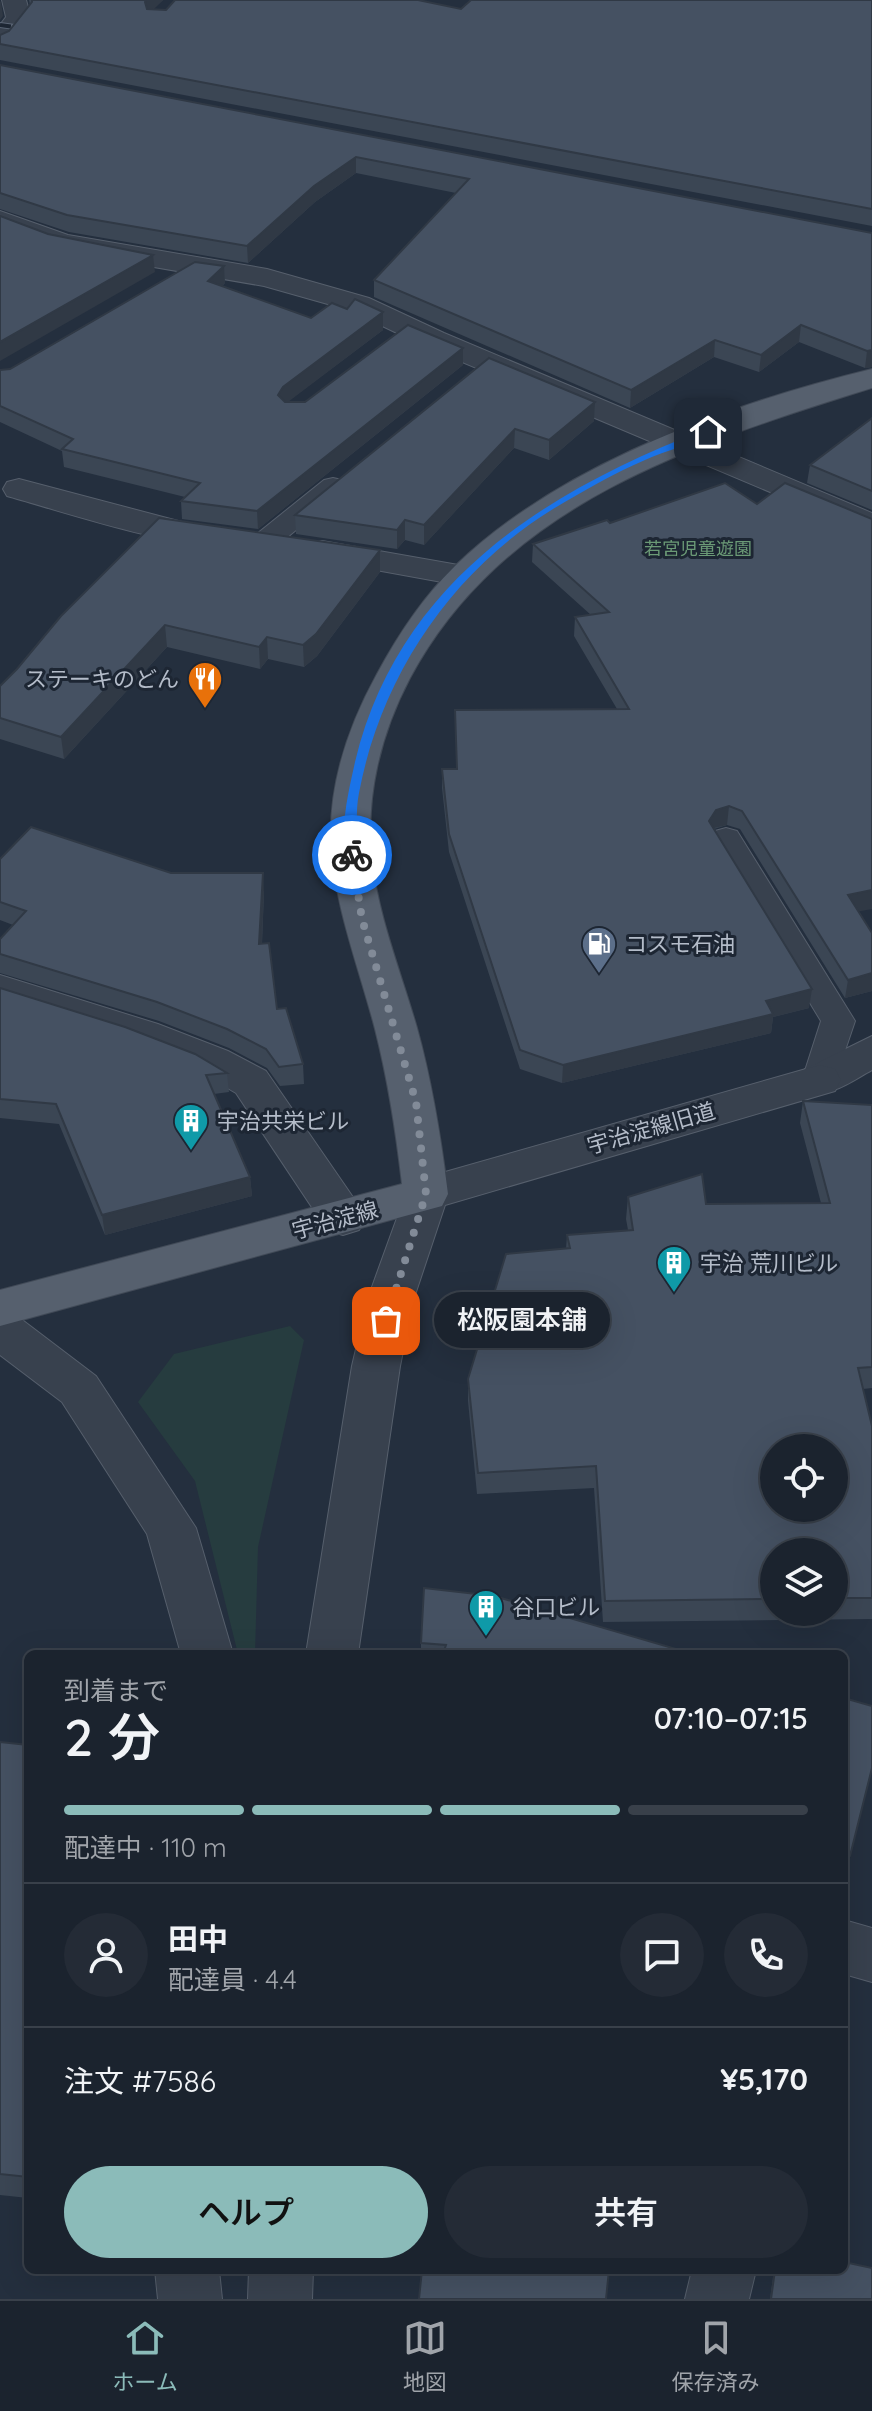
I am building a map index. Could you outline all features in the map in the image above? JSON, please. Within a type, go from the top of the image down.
[{"type":"main road","points":[[426,1194],[416,1102],[362,919],[352,860],[350,821],[360,756],[389,679],[433,611],[464,576],[501,541],[549,507],[597,479],[678,442],[872,378]]},
{"type":"main road","name":"宇治淀線","points":[[0,1308],[426,1194]]},
{"type":"street","points":[[0,40],[19,18],[14,0]]},
{"type":"street","points":[[0,219],[61,242],[267,278],[359,304],[487,362],[872,525]]},
{"type":"street","points":[[150,291],[191,267]]},
{"type":"street","points":[[19,489],[181,532],[381,559],[464,576]]},
{"type":"street","points":[[0,989],[143,1034],[213,1061],[251,1082],[343,1218]]},
{"type":"street","name":"宇治淀線旧道","points":[[426,1194],[820,1080],[872,1051]]},
{"type":"street","points":[[820,1080],[872,1079]]},
{"type":"street","points":[[333,1650],[376,1366],[391,1298],[426,1194]]},
{"type":"street","points":[[0,1329],[79,1389],[171,1528],[206,1650]]},
{"type":"street","points":[[848,1948],[872,1955]]},
{"type":"street","points":[[187,2274],[190,2299]]},
{"type":"street","points":[[280,2299],[281,2274]]},
{"type":"street","points":[[717,2299],[723,2274]]},
{"type":"lane","points":[[382,346],[407,327]]},
{"type":"lane","points":[[463,381],[487,362]]},
{"type":"lane","points":[[263,543],[357,467]]},
{"type":"lane","points":[[726,838],[838,1021],[820,1080]]},
{"type":"green space","points":[[290,1326],[304,1340],[258,1547],[255,1650],[237,1650],[195,1481],[138,1402],[174,1354]]},
{"type":"building","points":[[32,0],[146,0],[147,9],[166,10],[175,0],[418,0],[461,9],[471,0],[872,0],[872,209],[0,44],[0,35],[9,31]]},
{"type":"building","points":[[0,65],[872,233],[872,350],[867,351],[801,325],[761,355],[715,340],[631,390],[374,280],[469,179],[356,157],[314,186],[247,246],[67,215],[0,193]]},
{"type":"building","points":[[0,216],[48,234],[153,255],[0,342]]},
{"type":"building","points":[[195,262],[224,266],[208,281],[311,318],[332,303],[347,309],[355,299],[383,312],[283,387],[278,395],[285,402],[305,402],[408,325],[463,348],[257,511],[181,501],[200,483],[62,449],[73,439],[0,406],[0,370],[10,369]]},
{"type":"building","points":[[489,358],[595,402],[549,440],[515,429],[424,525],[405,520],[397,530],[295,515]]},
{"type":"building","points":[[872,418],[872,491],[810,465]]},
{"type":"building","points":[[725,483],[757,504],[785,483],[872,519],[872,890],[848,895],[872,933],[872,973],[848,980],[742,811],[729,806],[716,810],[709,821],[812,989],[766,1001],[773,1014],[563,1065],[520,1050],[449,834],[442,769],[457,769],[455,710],[629,709],[575,617],[609,612],[533,544],[607,520],[610,523]]},
{"type":"building","points":[[159,518],[380,550],[316,634],[303,645],[267,637],[259,647],[165,625],[61,737],[0,718],[0,686],[61,616]]},
{"type":"building","points":[[31,827],[171,873],[263,873],[259,944],[269,943],[277,1009],[286,1008],[303,1064],[279,1067],[266,1049],[227,1029],[157,1002],[0,954],[0,939],[26,911],[0,902],[0,859]]},
{"type":"building","points":[[0,988],[125,1027],[195,1054],[227,1073],[206,1075],[250,1177],[102,1215],[56,1104],[0,1099]]},
{"type":"building","points":[[803,1101],[872,1105],[872,1367],[858,1368],[872,1426],[872,1598],[848,1598],[848,1538],[760,1538],[760,1599],[605,1601],[596,1466],[478,1473],[468,1379],[506,1254],[570,1248],[567,1235],[633,1230],[628,1197],[702,1174],[706,1204],[830,1203]]},
{"type":"building","points":[[424,1588],[494,1596],[679,1650],[444,1650],[446,1645],[421,1643]]},
{"type":"building","points":[[848,1699],[872,1706],[872,1768],[848,1857]]},
{"type":"building","points":[[0,1742],[24,1745],[24,2177],[0,2174]]},
{"type":"building","points":[[848,2263],[872,2268],[872,2299],[771,2299],[774,2274],[848,2274]]},
{"type":"building","points":[[422,2274],[609,2274],[606,2299],[419,2299]]},
{"type":"railway","points":[[0,25],[37,30]]},
{"type":"way so far","points":[[352,855],[362,919],[416,1102],[426,1194],[386,1321]]},
{"type":"place","name":"ステーキのどん","points":[[205,710]]},
{"type":"place","name":"コスモ石油","points":[[599,975]]},
{"type":"place","name":"宇治共栄ビル","points":[[191,1152]]},
{"type":"place","name":"宇治 荒川ビル","points":[[674,1294]]},
{"type":"place","name":"松阪園本舗","points":[[386,1321]]},
{"type":"place","name":"谷口ビル","points":[[486,1638]]},
{"type":"route","points":[[352,855],[350,821],[360,756],[389,679],[433,611],[501,541],[549,507],[640,458],[708,432]]},
{"type":"park label","name":"若宮児童遊園","points":[[698,549]]}]
